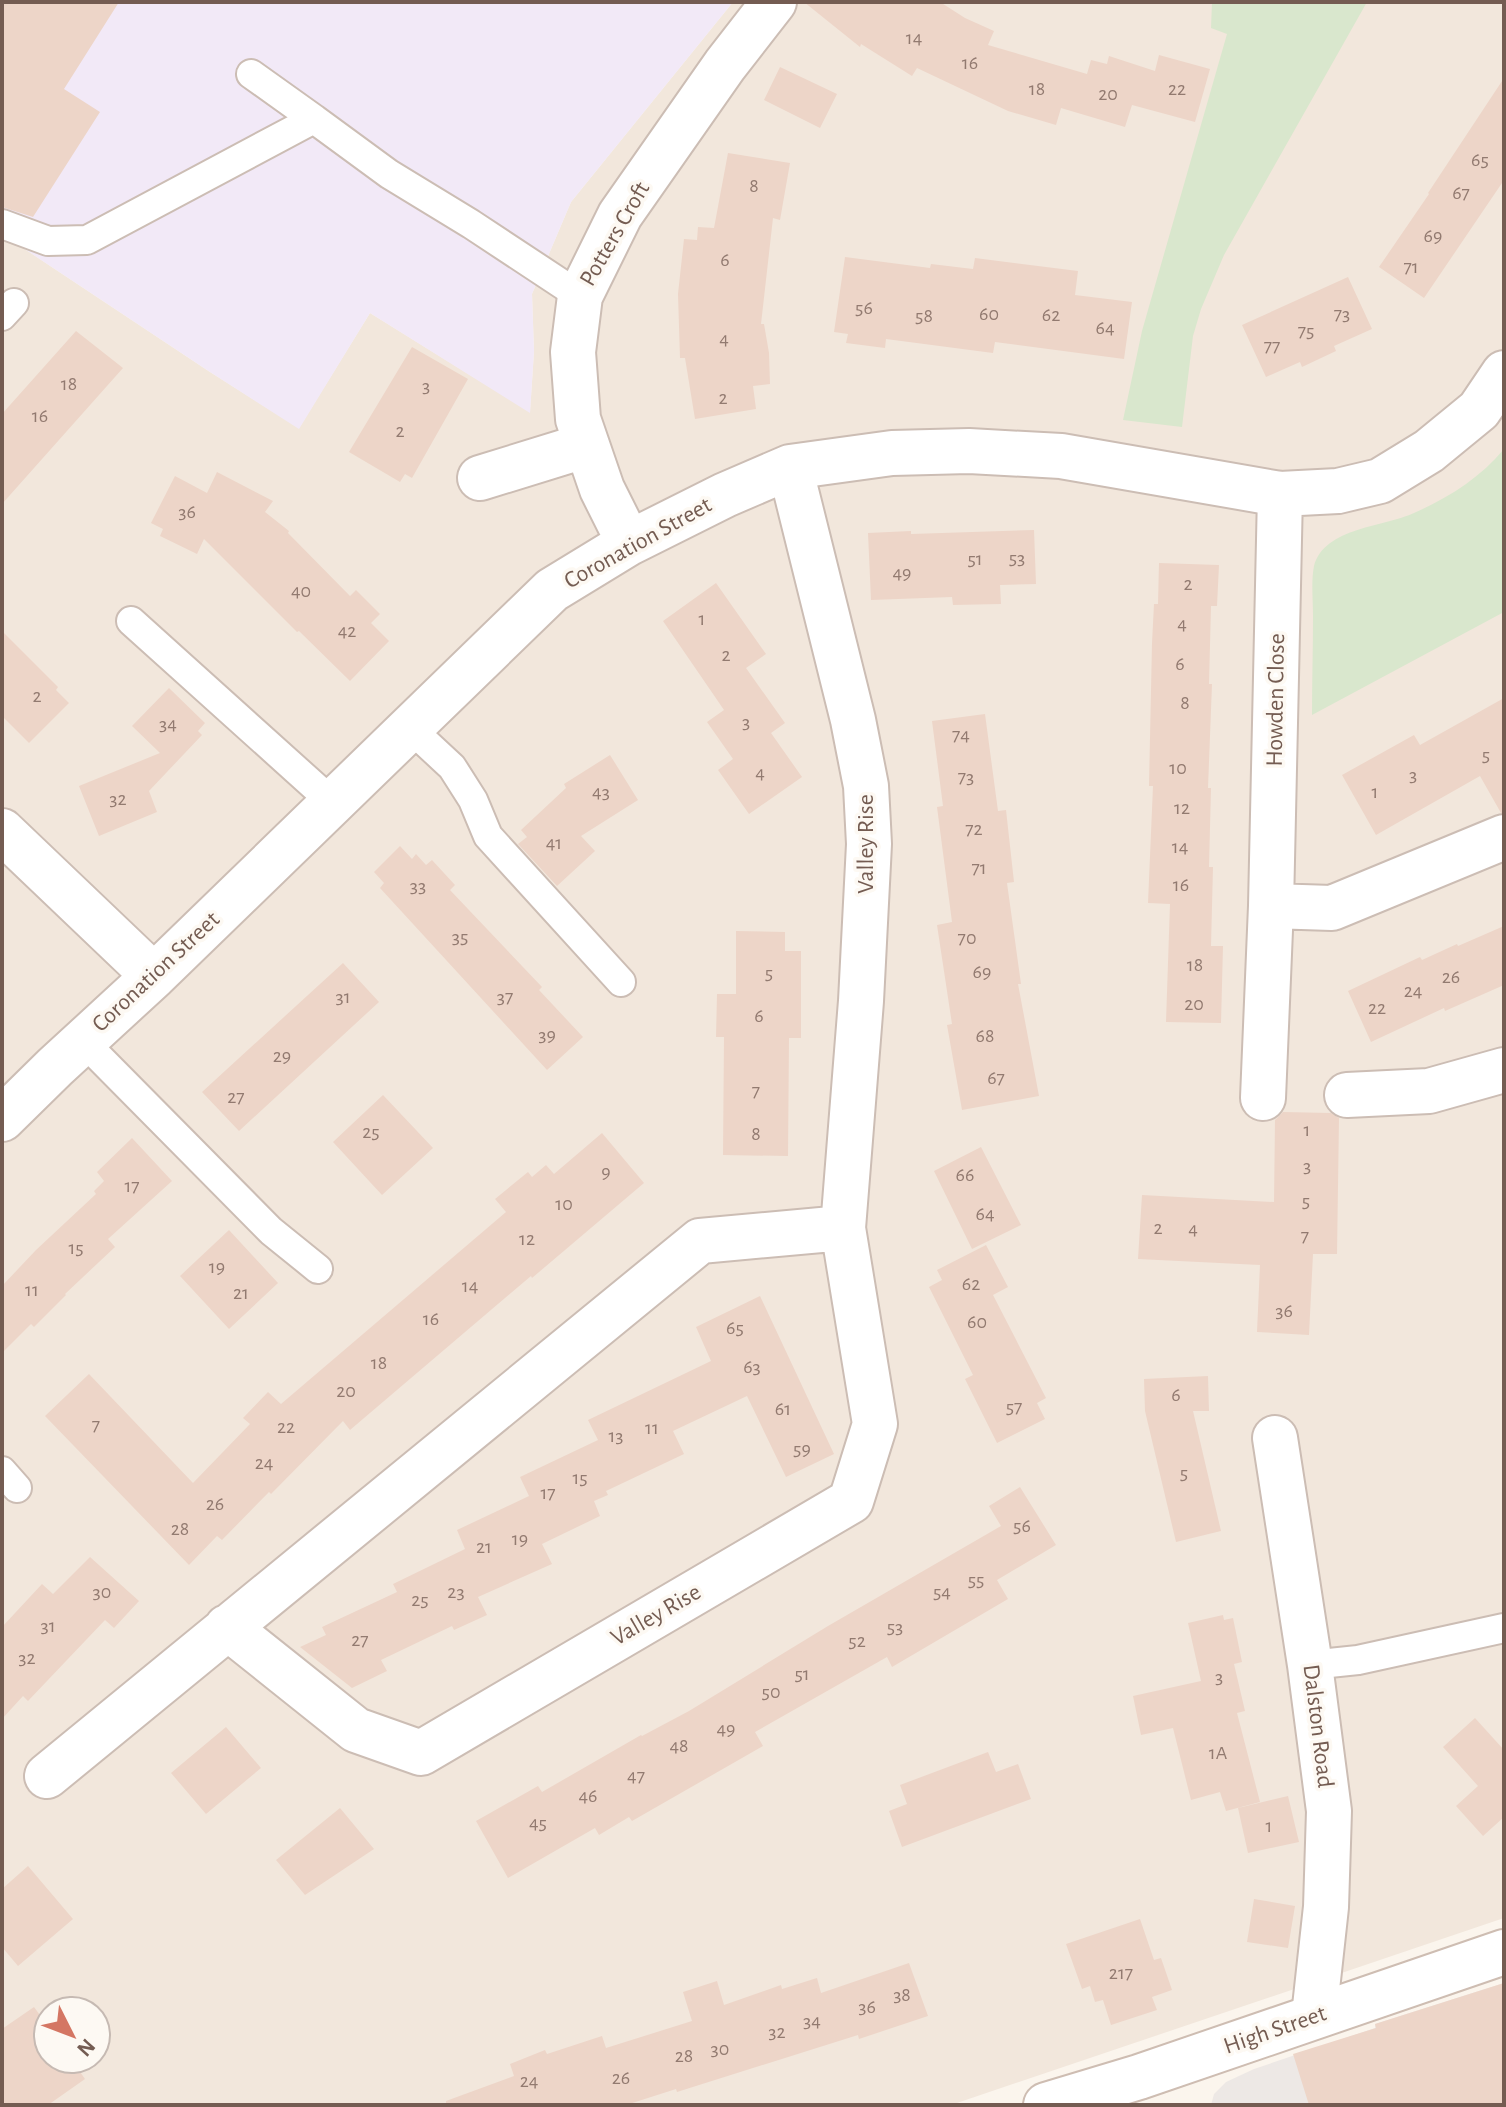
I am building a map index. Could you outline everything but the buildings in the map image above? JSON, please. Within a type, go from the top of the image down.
[{"type":"street","name":"Potters Croft","points":[[629,543],[602,489],[578,419],[573,352],[580,296],[620,215],[725,65],[774,2]]},
{"type":"street","name":"Coronation Street","points":[[2,1119],[552,590],[629,543],[725,495],[790,467],[892,453],[969,451],[1061,456],[1280,494],[1338,491],[1380,481],[1429,451],[1479,410],[1504,373]]},
{"type":"street","points":[[480,478],[587,445]]},
{"type":"street","name":"Valley Rise","points":[[227,1627],[356,1730],[421,1753],[851,1501],[875,1424],[843,1228],[861,1001],[869,844],[866,786],[853,720],[790,467]]},
{"type":"street","name":"Howden Close","points":[[1263,1098],[1271,906],[1280,494]]},
{"type":"street","points":[[2,831],[154,976]]},
{"type":"street","points":[[1271,906],[1332,908],[1504,837]]},
{"type":"street","points":[[1347,1095],[1429,1091],[1504,1070]]},
{"type":"street","points":[[47,1776],[700,1241],[843,1228]]},
{"type":"street","name":"Dalston Road","points":[[1275,1438],[1329,1811],[1326,1907],[1314,2016]]},
{"type":"street","name":"High Street","points":[[1046,2105],[1144,2091],[1314,2016],[1504,1952]]},
{"type":"lane","points":[[251,74],[389,174],[519,254],[580,296]]},
{"type":"lane","points":[[2,224],[48,241],[87,240],[314,119]]},
{"type":"lane","points":[[131,621],[332,802]]},
{"type":"lane","points":[[410,728],[452,767],[473,800],[488,836],[621,982]]},
{"type":"lane","points":[[83,1041],[271,1231],[318,1269]]},
{"type":"lane","points":[[1310,1665],[1358,1660],[1504,1628]]},
{"type":"shaded area","points":[[2,2],[733,2],[571,202],[532,294],[534,351],[530,413],[370,313],[299,429],[2,234]]},
{"type":"shaded area","points":[[733,2],[1504,2],[1504,1918],[951,2105],[2,2105],[2,234],[299,428],[370,313],[530,412],[534,351],[532,294],[571,202]]},
{"type":"shaded area","points":[[1504,1983],[1504,2105],[1211,2105],[1214,2094],[1226,2082],[1254,2069],[1375,2028],[1375,2024]]},
{"type":"green space","points":[[1212,2],[1367,2],[1224,255],[1193,336],[1182,427],[1123,420],[1142,331],[1227,34],[1211,28]]},
{"type":"green space","points":[[1504,449],[1504,612],[1312,715],[1313,578],[1320,553],[1343,536],[1402,518],[1439,501],[1474,478]]}]
